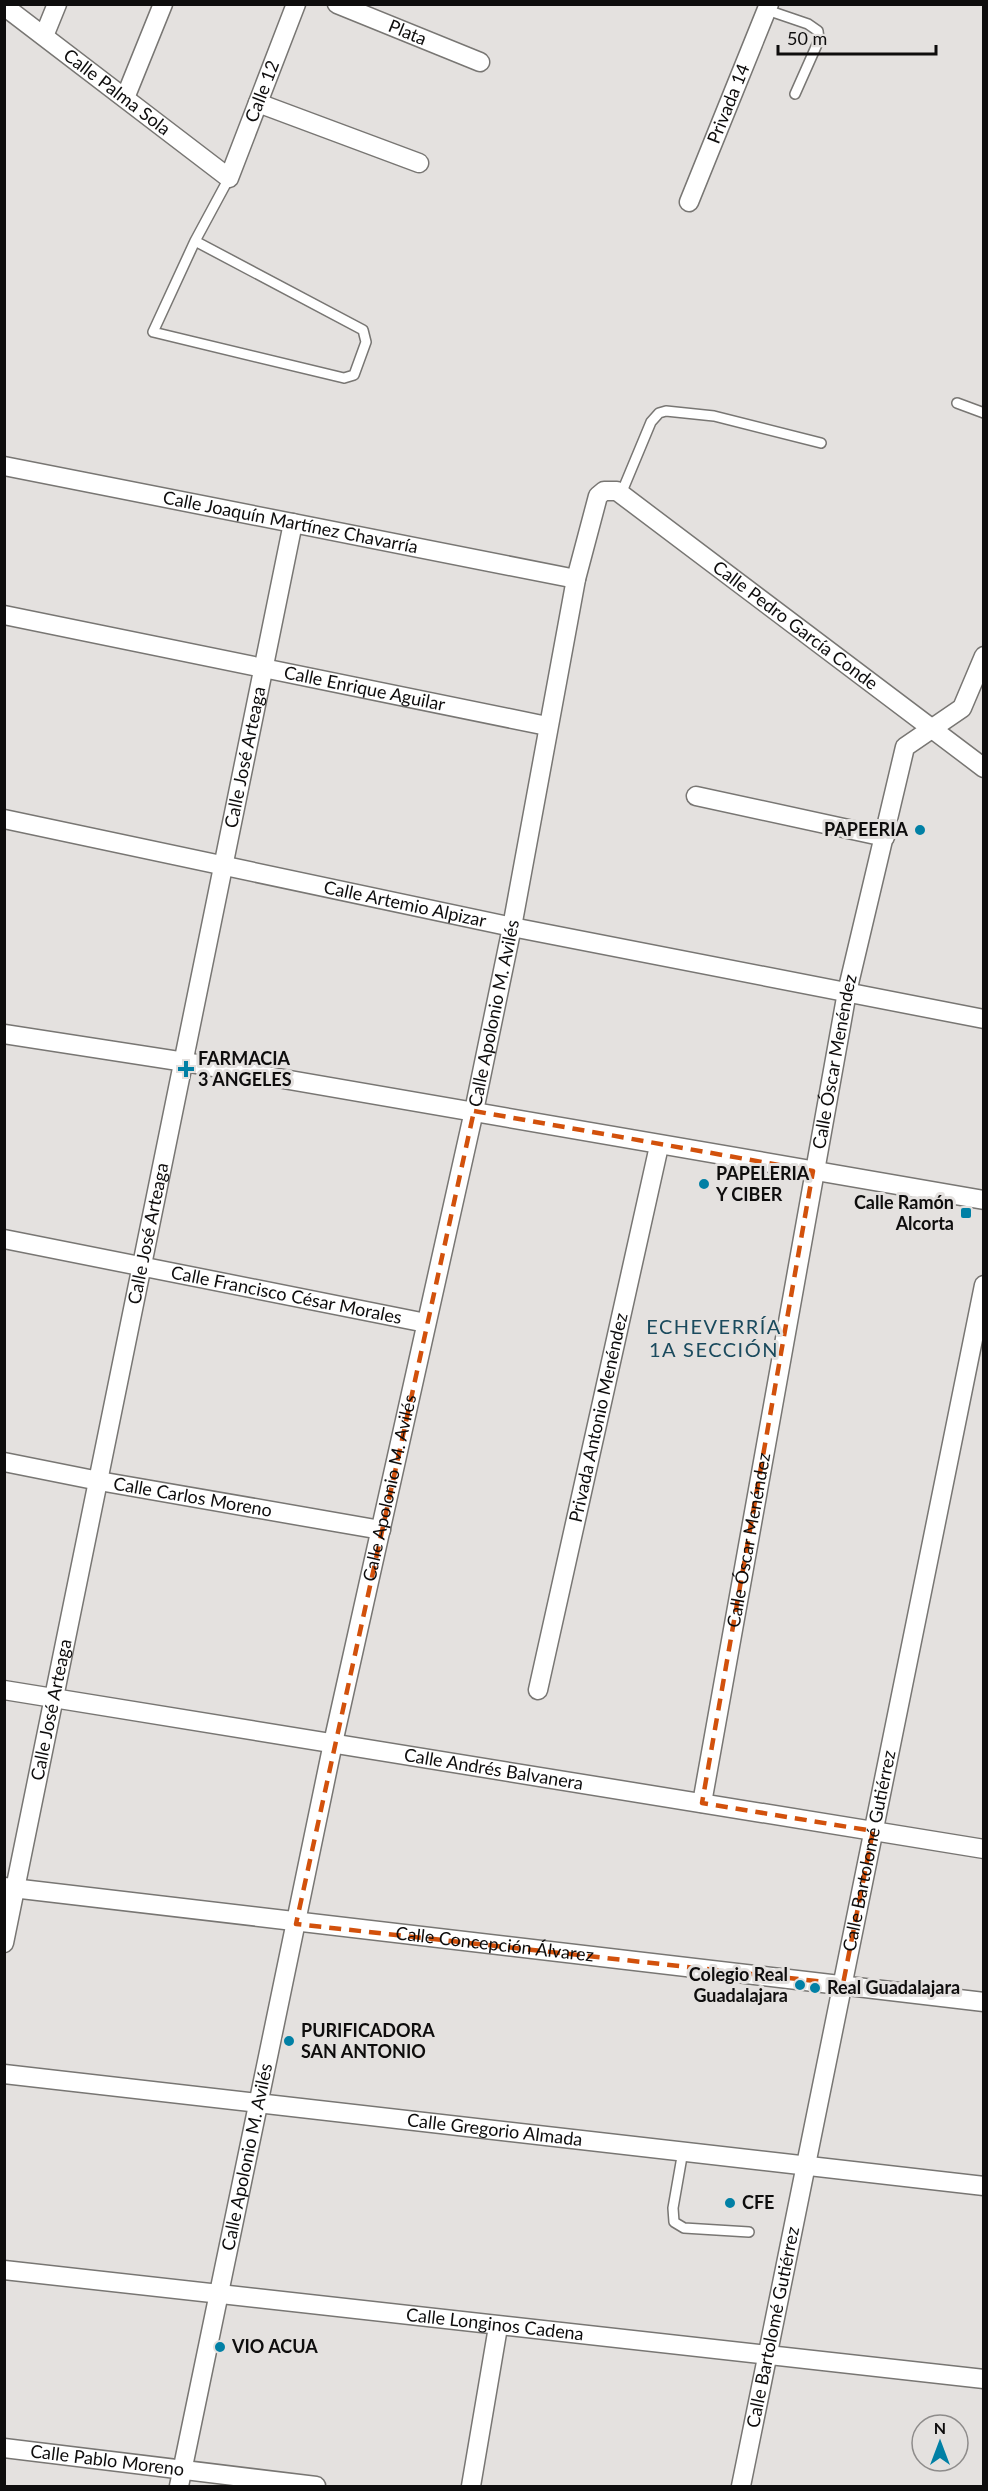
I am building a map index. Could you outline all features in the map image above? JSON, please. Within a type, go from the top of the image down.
[{"type":"street","points":[[44,36],[57,4]]},
{"type":"street","points":[[125,98],[163,4]]},
{"type":"street","name":"Calle 12","points":[[229,178],[296,4]]},
{"type":"street","name":"Plata","points":[[337,4],[480,62]]},
{"type":"street","name":"Calle Palma Sola","points":[[4,6],[229,178]]},
{"type":"street","name":"Privada 14","points":[[688,202],[768,7]]},
{"type":"street","points":[[258,103],[419,163]]},
{"type":"street","name":"Calle Joaquín Martínez Chavarría","points":[[4,466],[576,579]]},
{"type":"street","name":"Calle Apolonio M. Avilés","points":[[180,2478],[333,1743],[474,1111],[512,927],[576,579],[595,502],[612,493]]},
{"type":"street","name":"Calle Pedro García Conde","points":[[612,493],[984,768]]},
{"type":"street","name":"Calle José Arteaga","points":[[4,1943],[10,1888],[54,1697],[99,1481],[293,523]]},
{"type":"street","name":"Calle Enrique Aguilar","points":[[4,615],[548,726]]},
{"type":"street","name":"Calle Óscar Menéndez","points":[[702,1803],[813,1171],[847,992],[905,747],[962,708],[984,656]]},
{"type":"street","points":[[696,796],[885,837]]},
{"type":"street","name":"Calle Artemio Alpizar","points":[[4,819],[512,927],[984,1019]]},
{"type":"street","points":[[4,1034],[185,1062],[474,1111],[659,1146],[984,1200]]},
{"type":"street","name":"Privada Antonio Menéndez","points":[[538,1690],[659,1146]]},
{"type":"street","name":"Calle Francisco César Morales","points":[[4,1239],[426,1323]]},
{"type":"street","name":"Calle Bartolomé Gutiérrez","points":[[741,2487],[984,1285]]},
{"type":"street","name":"Calle Carlos Moreno","points":[[4,1462],[99,1481],[381,1530]]},
{"type":"street","name":"Calle Andrés Balvanera","points":[[4,1690],[984,1849]]},
{"type":"street","name":"Calle Concepción Álvarez","points":[[10,1888],[296,1924],[843,1984],[984,2002]]},
{"type":"street","name":"Calle Gregorio Almada","points":[[4,2073],[984,2186]]},
{"type":"street","name":"Calle Longinos Cadena","points":[[4,2270],[498,2327],[984,2379]]},
{"type":"street","points":[[471,2487],[498,2327]]},
{"type":"street","name":"Calle Pablo Moreno","points":[[4,2448],[180,2478],[316,2487]]},
{"type":"lane","points":[[768,7],[808,24],[818,31],[819,40],[795,94]]},
{"type":"lane","points":[[195,241],[363,330],[366,342],[354,375],[344,378],[153,332],[195,241],[229,178]]},
{"type":"lane","points":[[957,403],[984,413]]},
{"type":"lane","points":[[612,493],[651,422],[659,413],[666,411],[714,416],[821,443]]},
{"type":"lane","points":[[683,2151],[673,2208],[674,2222],[684,2228],[748,2232]]},
{"type":"highlighted area","points":[[474,1111],[813,1171],[702,1803],[873,1831],[843,1984],[296,1924]]},
{"type":"place","name":"PAPEERIA","points":[[920,830]]},
{"type":"place","name":"FARMACIA 3 ANGELES","points":[[186,1069]]},
{"type":"place","name":"PAPELERIA Y CIBER","points":[[704,1184]]},
{"type":"place","name":"Calle Ramón Alcorta","points":[[966,1213]]},
{"type":"place","name":"Colegio Real Guadalajara","points":[[800,1985]]},
{"type":"place","name":"Real Guadalajara","points":[[815,1988]]},
{"type":"place","name":"PURIFICADORA SAN ANTONIO","points":[[289,2041]]},
{"type":"place","name":"CFE","points":[[730,2203]]},
{"type":"place","name":"VIO ACUA","points":[[220,2347]]},
{"type":"district","name":"ECHEVERRÍA 1A SECCIÓN","points":[[714,1338]]}]
